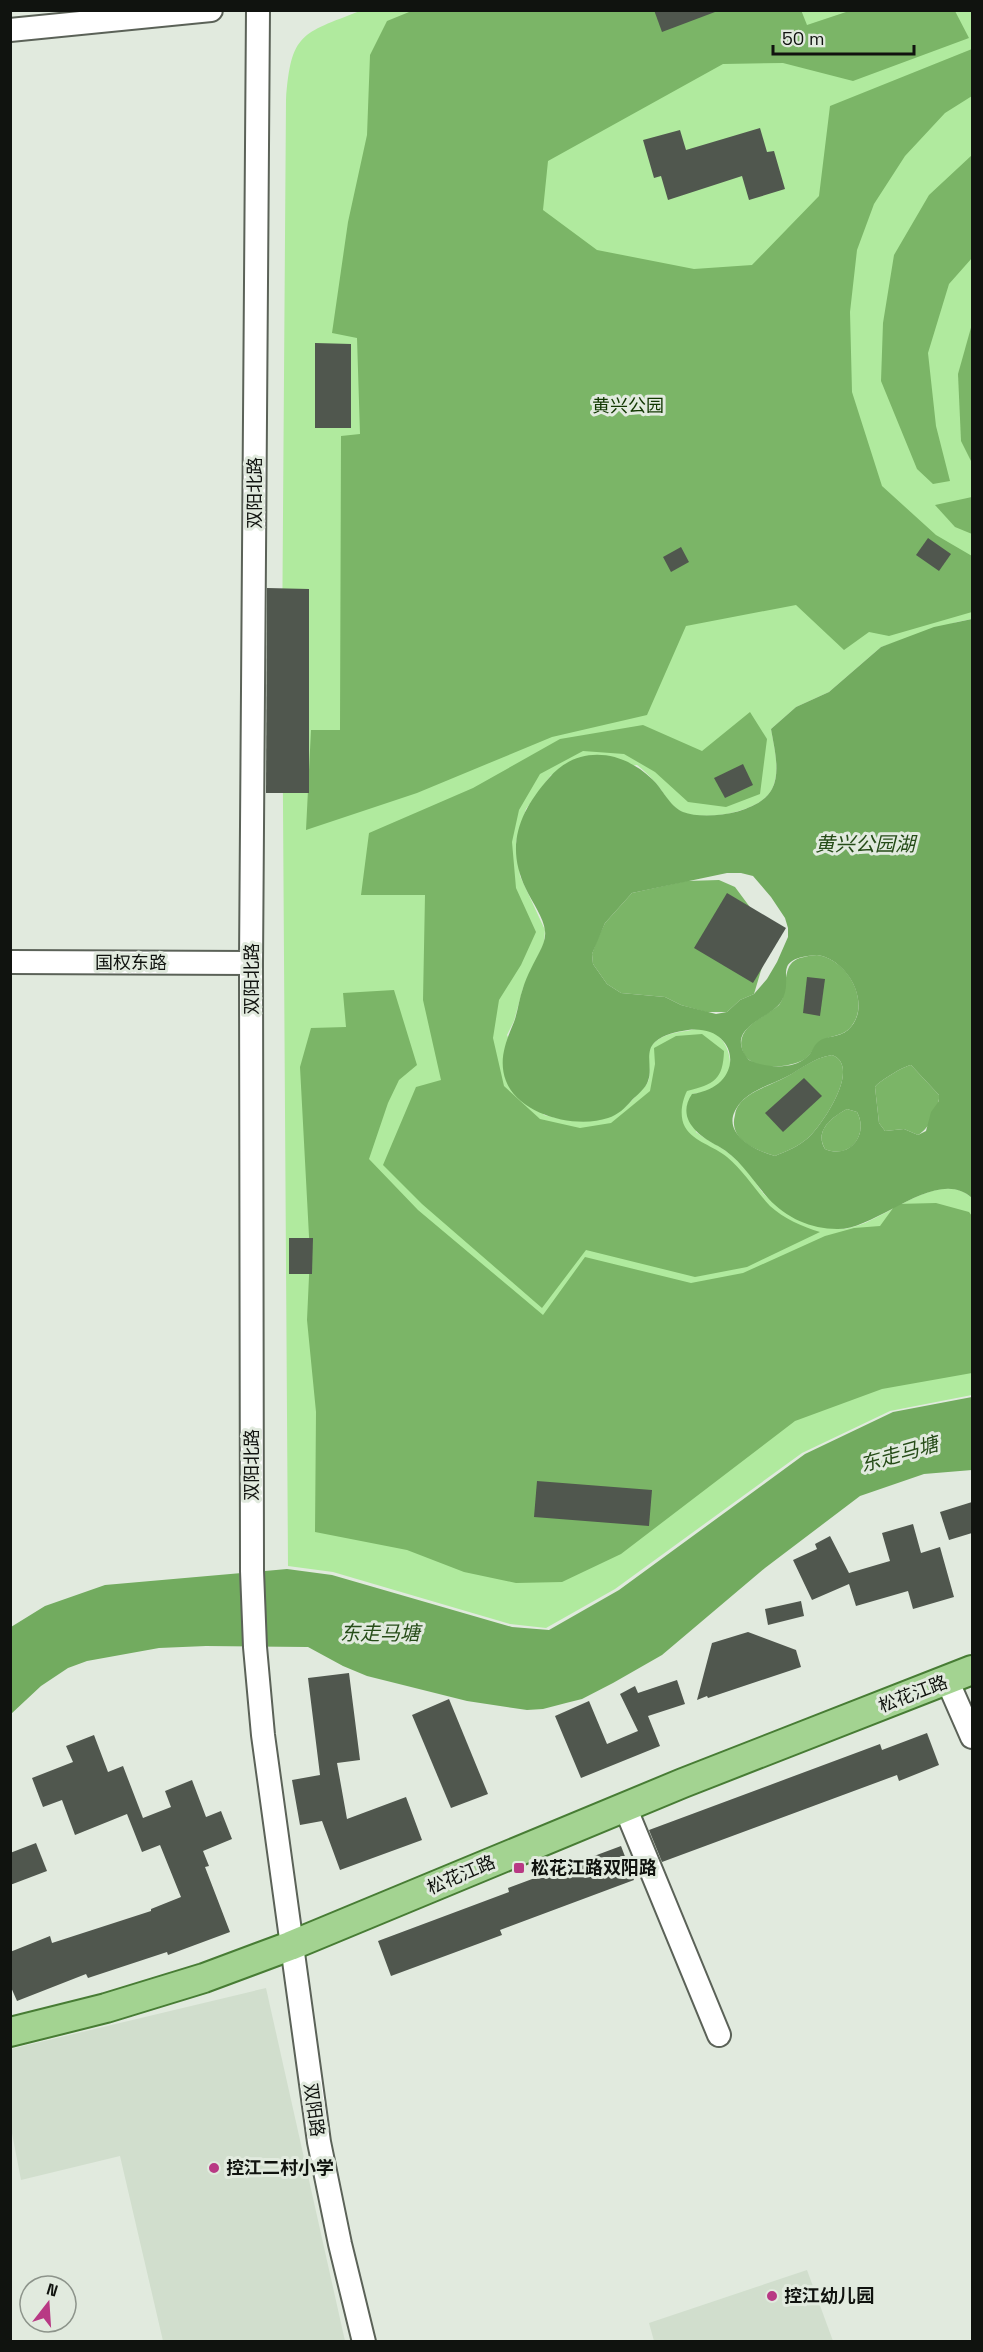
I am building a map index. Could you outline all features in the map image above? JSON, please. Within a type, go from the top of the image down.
[{"type":"main road","name":"松花江路","points":[[10,2032],[106,2008],[204,1978],[290,1946],[625,1807],[960,1675]]},
{"type":"street","points":[[10,30],[211,10]]},
{"type":"street","name":"双阳北路","points":[[258,10],[251,963],[252,1571],[255,1647],[263,1735],[279,1843],[290,1946]]},
{"type":"street","name":"国权东路","points":[[10,962],[251,963]]},
{"type":"street","points":[[960,1675],[972,1737]]},
{"type":"street","points":[[625,1807],[718,2036]]},
{"type":"street","name":"双阳路","points":[[290,1946],[319,2142],[340,2244],[364,2342]]},
{"type":"shaded area","name":"控江二村小学","points":[[266,1988],[345,2341],[163,2341],[120,2156],[21,2180],[11,2128],[11,2049]]},
{"type":"shaded area","name":"控江幼儿园","points":[[807,2270],[833,2341],[654,2341],[649,2323]]},
{"type":"green space","points":[[414,10],[801,10],[807,25],[849,11],[955,11],[969,38],[853,81],[783,63],[723,64],[548,161],[543,210],[597,250],[694,269],[752,265],[819,196],[830,106],[972,49],[972,96],[945,113],[905,156],[874,204],[857,250],[850,312],[852,392],[882,486],[936,535],[972,556],[972,612],[889,636],[869,632],[844,650],[796,605],[686,626],[647,715],[552,737],[417,793],[306,830],[311,730],[340,730],[341,436],[360,434],[357,338],[332,333],[348,222],[367,135],[370,55],[387,21]]},
{"type":"green space","name":"黄兴公园","points":[[360,11],[972,11],[972,619],[881,647],[829,692],[796,707],[771,729],[776,767],[772,789],[766,797],[744,809],[704,816],[682,812],[673,806],[652,779],[637,765],[551,775],[526,809],[516,842],[520,876],[545,930],[544,943],[523,988],[514,1021],[507,1035],[544,1115],[570,1120],[593,1121],[615,1114],[647,1084],[649,1051],[660,1038],[696,1029],[713,1032],[725,1044],[730,1068],[722,1083],[707,1091],[692,1094],[696,1132],[733,1156],[770,1199],[836,1228],[856,1226],[925,1193],[942,1189],[958,1190],[972,1198],[972,1395],[890,1411],[802,1453],[615,1589],[546,1628],[510,1624],[333,1572],[288,1566],[282,654],[286,100],[291,61],[296,48],[303,39],[324,25]]},
{"type":"green space","points":[[972,155],[972,258],[949,284],[928,353],[936,426],[950,481],[933,484],[917,469],[881,381],[883,323],[894,255],[929,195]]},
{"type":"green space","points":[[972,324],[972,463],[961,441],[958,374]]},
{"type":"green space","points":[[972,497],[972,534],[955,527],[935,505]]},
{"type":"green space","points":[[750,712],[767,739],[760,794],[726,807],[688,802],[655,772],[624,754],[583,751],[540,774],[519,810],[512,842],[516,888],[536,932],[521,965],[499,1000],[493,1038],[504,1086],[540,1119],[580,1128],[611,1123],[650,1091],[655,1064],[654,1048],[676,1036],[702,1034],[724,1051],[722,1068],[719,1075],[710,1083],[687,1091],[682,1109],[685,1127],[699,1140],[733,1162],[775,1210],[794,1222],[820,1232],[747,1267],[695,1277],[586,1250],[542,1308],[422,1204],[383,1165],[416,1087],[441,1080],[423,1000],[425,895],[361,895],[369,833],[473,788],[560,739],[643,725],[702,751]]},
{"type":"green space","points":[[719,880],[735,887],[758,918],[765,957],[754,994],[740,1000],[727,1012],[706,1012],[681,1005],[665,997],[621,993],[607,984],[593,964],[592,954],[605,923],[632,893],[686,881]]},
{"type":"green space","points":[[817,955],[828,958],[838,965],[854,984],[858,996],[856,1019],[846,1032],[823,1040],[801,1061],[775,1067],[752,1062],[743,1052],[741,1043],[747,1029],[780,1003],[791,964],[800,958]]},
{"type":"green space","points":[[394,990],[417,1065],[399,1080],[388,1103],[369,1159],[418,1210],[543,1315],[585,1257],[691,1283],[743,1273],[825,1236],[854,1228],[880,1226],[896,1204],[936,1203],[969,1212],[972,1216],[972,1373],[882,1389],[795,1421],[621,1554],[562,1582],[516,1583],[464,1572],[407,1550],[315,1532],[316,1412],[307,1320],[310,1255],[300,1067],[311,1028],[346,1027],[343,993]]},
{"type":"green space","points":[[832,1055],[840,1061],[843,1071],[842,1082],[830,1108],[815,1131],[797,1146],[775,1156],[745,1143],[734,1124],[739,1104],[748,1096],[813,1061]]},
{"type":"green space","points":[[911,1065],[939,1095],[936,1112],[930,1123],[918,1135],[904,1129],[885,1131],[879,1123],[875,1087],[892,1074]]},
{"type":"green space","points":[[847,1109],[857,1112],[861,1129],[859,1136],[855,1143],[842,1151],[825,1149],[822,1142],[823,1130],[831,1120]]},
{"type":"water","name":"黄兴公园湖","points":[[972,619],[972,1198],[958,1190],[942,1189],[906,1201],[853,1227],[837,1229],[818,1227],[791,1217],[768,1198],[733,1157],[703,1137],[691,1125],[686,1111],[692,1094],[710,1089],[722,1080],[729,1069],[730,1057],[727,1046],[718,1036],[705,1031],[688,1030],[662,1037],[655,1042],[649,1055],[647,1084],[612,1117],[580,1122],[565,1120],[536,1111],[523,1103],[506,1081],[503,1058],[520,996],[545,939],[545,934],[542,921],[520,873],[516,844],[523,817],[549,778],[573,760],[586,756],[614,757],[640,769],[656,783],[674,806],[683,812],[705,816],[745,809],[766,797],[775,782],[776,759],[771,729],[796,707],[829,692],[881,647],[934,627]],"holes":[[[727,873],[753,876],[785,918],[788,937],[767,979],[754,994],[740,1000],[727,1012],[716,1014],[681,1005],[665,997],[621,993],[607,984],[593,964],[592,954],[605,923],[632,893]],[[817,955],[828,958],[847,974],[858,997],[855,1020],[844,1033],[818,1042],[807,1057],[794,1064],[771,1066],[749,1060],[742,1049],[741,1040],[744,1032],[781,1002],[785,993],[788,965],[802,957]],[[832,1055],[840,1061],[843,1071],[842,1082],[830,1108],[808,1138],[775,1156],[755,1148],[738,1136],[733,1119],[736,1109],[748,1095],[819,1059]],[[911,1065],[939,1095],[939,1101],[931,1112],[926,1131],[918,1135],[904,1129],[885,1131],[879,1123],[875,1087]],[[847,1109],[857,1112],[860,1120],[861,1129],[855,1143],[842,1151],[825,1149],[822,1142],[826,1125]]]},
{"type":"water","name":"东走马塘","points":[[972,1397],[972,1470],[924,1474],[860,1496],[765,1568],[662,1655],[582,1699],[543,1709],[527,1710],[467,1701],[367,1676],[308,1647],[206,1646],[159,1648],[87,1661],[68,1668],[41,1686],[11,1714],[11,1627],[45,1606],[105,1585],[287,1569],[332,1575],[512,1627],[549,1630],[619,1590],[805,1454],[893,1412]]},
{"type":"building","points":[[654,10],[715,10],[715,12],[662,32]]},
{"type":"building","points":[[760,128],[767,152],[774,151],[785,189],[749,200],[742,176],[668,200],[661,176],[654,178],[643,140],[680,130],[686,150]]},
{"type":"building","points":[[315,343],[351,344],[351,428],[315,428]]},
{"type":"building","points":[[928,538],[951,554],[939,571],[916,555]]},
{"type":"building","points":[[681,547],[689,562],[671,572],[663,557]]},
{"type":"building","points":[[267,588],[309,589],[309,793],[266,793]]},
{"type":"building","points":[[743,764],[753,785],[725,798],[714,778]]},
{"type":"building","points":[[727,893],[786,928],[753,983],[694,948]]},
{"type":"building","points":[[807,977],[825,979],[820,1016],[803,1013]]},
{"type":"building","points":[[804,1078],[822,1096],[783,1132],[765,1113]]},
{"type":"building","points":[[289,1238],[313,1238],[312,1274],[289,1274]]},
{"type":"building","points":[[537,1481],[652,1490],[649,1526],[534,1517]]},
{"type":"building","points":[[972,1502],[972,1533],[949,1540],[940,1512]]},
{"type":"building","points":[[913,1524],[921,1553],[940,1547],[954,1597],[913,1609],[908,1591],[856,1606],[849,1584],[812,1600],[793,1560],[817,1549],[815,1544],[830,1536],[849,1573],[890,1561],[882,1533]]},
{"type":"building","points":[[801,1601],[804,1616],[768,1625],[765,1609]]},
{"type":"building","points":[[748,1632],[796,1650],[801,1667],[697,1700],[712,1643]]},
{"type":"building","points":[[349,1673],[360,1760],[337,1763],[347,1819],[406,1797],[422,1840],[340,1870],[322,1821],[300,1825],[292,1780],[320,1775],[308,1678]]},
{"type":"building","points":[[677,1680],[685,1704],[648,1716],[660,1746],[581,1778],[555,1716],[589,1701],[607,1744],[638,1731],[620,1694],[635,1686],[638,1693]]},
{"type":"building","points":[[449,1699],[488,1794],[451,1808],[412,1715]]},
{"type":"building","points":[[927,1733],[939,1765],[899,1781],[897,1775],[662,1862],[649,1830],[880,1744],[882,1750]]},
{"type":"building","points":[[94,1735],[108,1772],[123,1766],[143,1818],[171,1807],[165,1791],[192,1780],[206,1817],[221,1811],[232,1839],[203,1851],[209,1866],[205,1867],[230,1932],[168,1955],[167,1952],[88,1978],[86,1974],[17,2001],[10,1985],[10,1952],[50,1936],[52,1943],[151,1911],[151,1909],[181,1897],[160,1845],[142,1852],[127,1814],[75,1835],[62,1800],[43,1807],[32,1778],[73,1762],[66,1746]]},
{"type":"building","points":[[36,1843],[47,1871],[10,1885],[10,1853]]},
{"type":"building","points":[[621,1846],[634,1880],[500,1930],[502,1935],[391,1976],[378,1941],[509,1892],[508,1888]]},
{"type":"place","name":"松花江路双阳路","points":[[519,1868]]},
{"type":"place","name":"控江二村小学","points":[[214,2168]]},
{"type":"place","name":"控江幼儿园","points":[[772,2296]]}]
